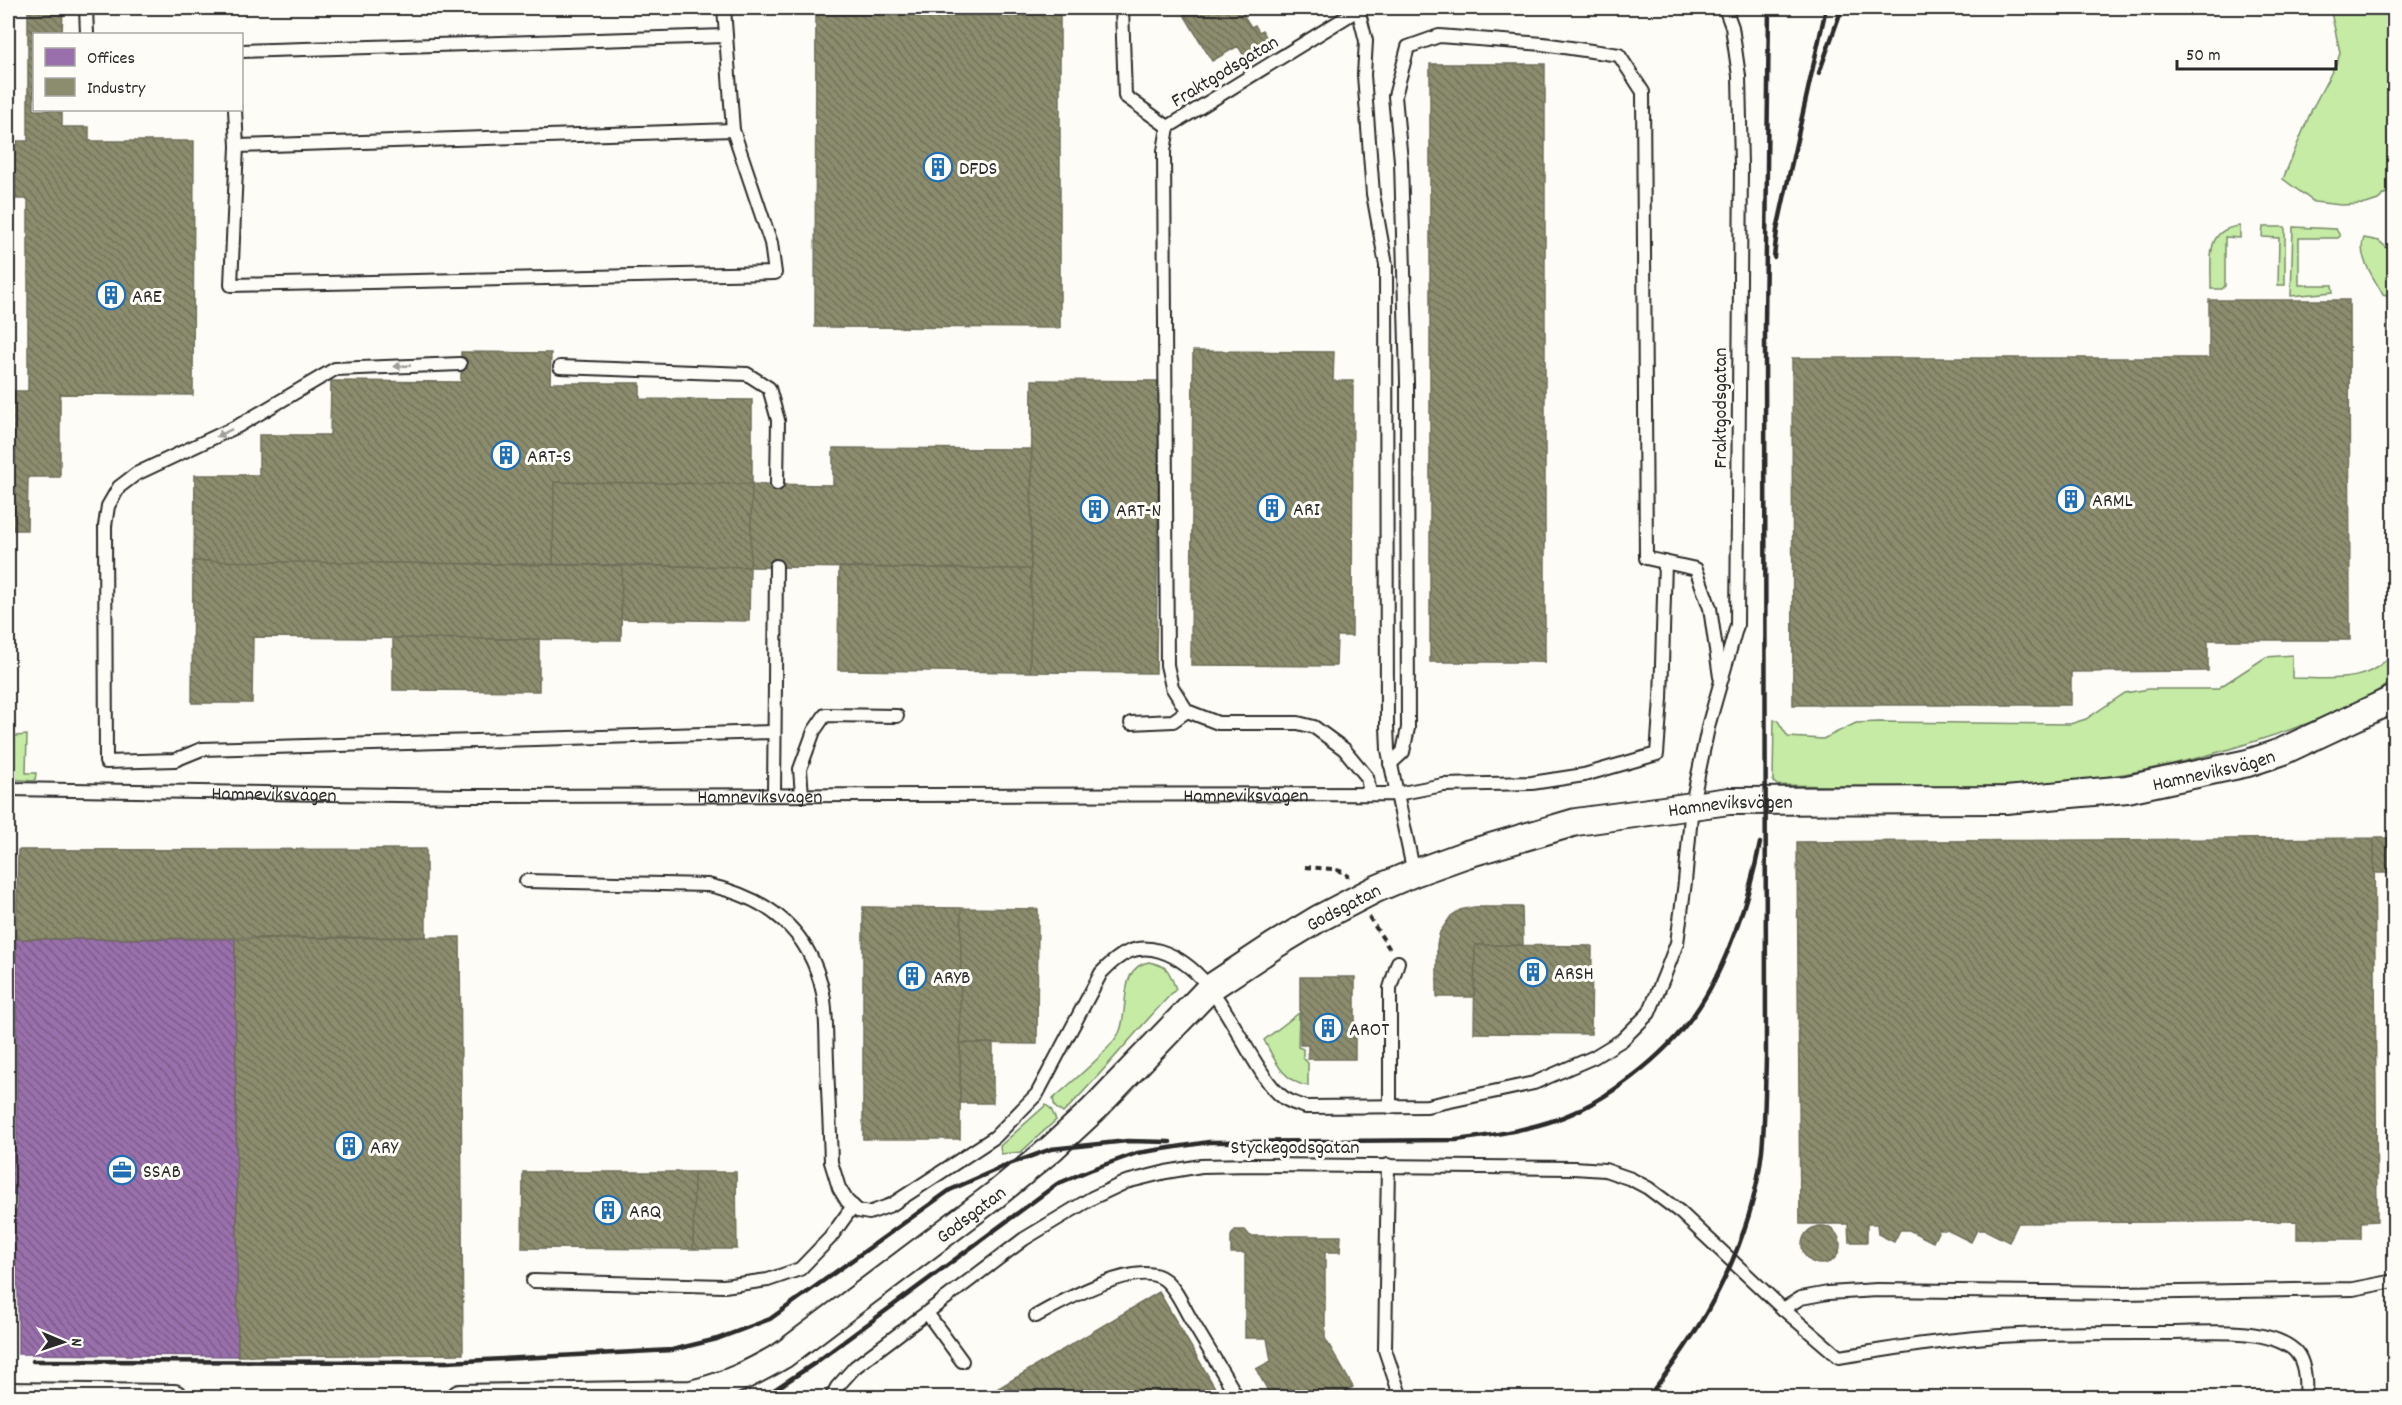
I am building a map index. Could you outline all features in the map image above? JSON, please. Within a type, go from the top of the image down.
[{"type":"street","name":"Hamneviksvägen","points":[[1414,873],[1467,854],[1575,822],[1692,804],[1729,801],[2006,800],[2127,789],[2238,765],[2281,752],[2394,699]]},
{"type":"street","name":"Godsgatan","points":[[460,1398],[691,1394],[719,1388],[762,1367],[783,1355],[995,1195],[1051,1149],[1093,1110],[1210,988],[1275,945],[1358,899],[1414,873]]},
{"type":"street","points":[[8,1396],[174,1398]]},
{"type":"lane","points":[[86,8],[87,33]]},
{"type":"lane","points":[[235,111],[237,146],[231,285],[775,273],[771,243],[733,130],[724,36],[724,8]]},
{"type":"lane","points":[[1122,8],[1125,96],[1168,127],[1164,151],[1167,665],[1172,687],[1187,711],[1218,723],[1298,723],[1314,726],[1352,758],[1366,777],[1370,794]]},
{"type":"lane","points":[[1360,8],[1366,41],[1364,75],[1373,194],[1386,265],[1387,726],[1390,764],[1414,873]]},
{"type":"lane","name":"Fraktgodsgatan","points":[[1168,127],[1360,8]]},
{"type":"lane","name":"Fraktgodsgatan","points":[[853,1206],[858,1211],[869,1213],[891,1205],[995,1137],[1037,1094],[1083,1002],[1101,973],[1116,957],[1131,949],[1150,948],[1172,955],[1194,969],[1210,988],[1264,1076],[1278,1094],[1293,1103],[1306,1107],[1427,1106],[1534,1083],[1594,1057],[1622,1040],[1649,1013],[1677,942],[1688,862],[1692,804],[1709,723],[1737,625],[1741,166],[1739,76],[1732,27],[1725,8]]},
{"type":"lane","points":[[243,51],[724,36]]},
{"type":"lane","points":[[1390,764],[1403,752],[1408,728],[1407,381],[1401,161],[1395,96],[1408,47],[1439,36],[1543,44],[1619,55],[1643,92],[1646,558],[1696,569],[1710,608],[1721,683]]},
{"type":"lane","points":[[237,146],[733,130]]},
{"type":"lane","points":[[460,364],[335,369],[238,426],[136,474],[119,488],[108,506],[104,545],[106,762],[175,760],[202,749],[774,732]]},
{"type":"lane","points":[[560,368],[747,374],[770,388],[778,420],[777,484]]},
{"type":"lane","name":"Hamneviksvägen","points":[[8,789],[463,796],[1397,794],[1443,785],[1532,783],[1584,775],[1657,754],[1665,562]]},
{"type":"lane","points":[[774,795],[776,566]]},
{"type":"lane","points":[[1131,723],[1173,721],[1187,711]]},
{"type":"lane","points":[[802,795],[800,769],[814,731],[825,715],[897,717]]},
{"type":"lane","points":[[526,881],[708,885],[734,891],[763,904],[796,932],[813,960],[823,994],[831,1162],[839,1188],[853,1206],[830,1238],[800,1269],[768,1280],[724,1286],[533,1281]]},
{"type":"lane","points":[[1390,1107],[1390,988],[1398,962]]},
{"type":"lane","points":[[1388,1165],[1385,1350],[1401,1398]]},
{"type":"lane","name":"Styckegodsgatan","points":[[831,1398],[855,1366],[1024,1239],[1067,1211],[1126,1182],[1201,1166],[1388,1165],[1574,1168],[1605,1170],[1631,1179],[1648,1188],[1680,1212],[1783,1309],[1839,1357],[1958,1340],[2066,1333],[2222,1333],[2270,1336],[2295,1351],[2302,1364],[2306,1381],[2306,1398]]},
{"type":"lane","points":[[1036,1316],[1082,1291],[1128,1276],[1150,1274],[1164,1279],[1178,1298],[1238,1398]]},
{"type":"lane","points":[[1783,1309],[1801,1298],[1828,1293],[1877,1290],[2122,1293],[2318,1290],[2352,1289],[2394,1281]]},
{"type":"lane","points":[[927,1313],[962,1361]]},
{"type":"path","points":[[1305,867],[1333,869],[1346,873],[1358,899],[1398,962]]},
{"type":"green space","points":[[2330,8],[2389,8],[2394,54],[2394,186],[2378,200],[2366,204],[2341,205],[2314,202],[2283,179],[2312,109],[2338,60],[2340,52]]},
{"type":"green space","points":[[2240,226],[2240,238],[2225,237],[2225,286],[2222,289],[2211,289],[2211,258],[2215,240],[2228,228]]},
{"type":"green space","points":[[2263,227],[2285,227],[2285,285],[2278,285],[2279,238],[2262,237]]},
{"type":"green space","points":[[2293,227],[2336,229],[2340,236],[2338,238],[2299,238],[2299,285],[2332,285],[2333,292],[2291,296]]},
{"type":"green space","points":[[2364,238],[2379,241],[2394,254],[2394,298],[2383,295],[2364,260],[2362,245]]},
{"type":"green space","points":[[2389,302],[2394,306],[2394,392],[2389,392],[2388,386]]},
{"type":"green space","points":[[2394,651],[2394,681],[2346,707],[2262,739],[2155,768],[2100,778],[2012,786],[1777,785],[1773,781],[1774,719],[1778,721],[1788,737],[1823,739],[1856,723],[2070,724],[2086,719],[2125,693],[2149,689],[2217,689],[2266,657],[2292,655],[2292,678],[2335,679],[2361,675],[2373,670]]},
{"type":"green space","points":[[27,735],[26,773],[36,773],[35,781],[8,779],[8,738],[9,740],[15,736]]},
{"type":"green space","points":[[1149,962],[1167,970],[1176,989],[1063,1113],[1055,1107],[1053,1099],[1098,1059],[1119,1033],[1128,981],[1132,972]]},
{"type":"green space","points":[[1299,1013],[1298,1047],[1303,1049],[1303,1058],[1308,1063],[1308,1086],[1299,1084],[1286,1075],[1264,1040]]},
{"type":"green space","points":[[1046,1105],[1051,1109],[1056,1120],[1021,1152],[1001,1154],[1000,1146]]},
{"type":"building: Offices","name":"SSAB","points":[[16,939],[235,939],[238,1356],[18,1354],[18,1285],[8,1285],[8,1211],[17,1211],[17,1195],[8,1195],[8,1144],[17,1144]]},
{"type":"building: Industry","name":"ARE","points":[[28,8],[63,8],[62,33],[33,33],[33,111],[62,111],[62,127],[89,127],[89,141],[194,141],[193,395],[60,394],[60,477],[28,477],[27,530],[8,530],[8,391],[28,391],[28,199],[8,199],[8,141],[28,141]]},
{"type":"building: Industry","name":"DFDS","points":[[816,8],[1060,8],[1060,328],[815,327]]},
{"type":"building: Industry","points":[[1180,8],[1239,8],[1251,27],[1255,25],[1259,32],[1262,30],[1271,45],[1253,56],[1250,52],[1244,56],[1238,46],[1212,61]]},
{"type":"building: Industry","points":[[1430,64],[1545,64],[1545,662],[1430,662]]},
{"type":"building: Industry","name":"ARML","points":[[2209,300],[2349,300],[2350,640],[2208,640],[2208,671],[2071,672],[2071,705],[1793,705],[1792,358],[2209,358]]},
{"type":"building: Industry","name":"ARI","points":[[1193,351],[1334,352],[1333,381],[1353,381],[1352,636],[1337,636],[1336,666],[1191,665]]},
{"type":"building: Industry","name":"ART-S","points":[[461,352],[551,353],[550,383],[640,383],[640,399],[752,400],[752,484],[554,482],[553,565],[194,561],[195,475],[259,475],[259,435],[330,435],[331,381],[461,382]]},
{"type":"building: Industry","name":"ART-N","points":[[1032,380],[1159,381],[1156,673],[1030,672]]},
{"type":"building: Industry","points":[[833,448],[1032,449],[1031,569],[750,567],[752,484],[833,485]]},
{"type":"building: Industry","name":"ART-S","points":[[554,482],[752,484],[750,567],[553,565]]},
{"type":"building: Industry","points":[[193,561],[622,565],[621,640],[253,637],[252,703],[192,703]]},
{"type":"building: Industry","points":[[622,565],[750,567],[749,621],[621,619]]},
{"type":"building: Industry","points":[[839,567],[1031,569],[1030,672],[838,670]]},
{"type":"building: Industry","points":[[393,638],[539,639],[539,691],[393,690]]},
{"type":"building: Industry","points":[[2374,838],[2377,1221],[2361,1222],[2361,1239],[2297,1239],[2297,1221],[2018,1223],[2009,1242],[1985,1230],[1977,1230],[1971,1242],[1947,1230],[1939,1230],[1933,1242],[1909,1230],[1900,1230],[1894,1242],[1878,1234],[1877,1224],[1867,1224],[1867,1242],[1849,1242],[1848,1224],[1800,1224],[1797,842]]},
{"type":"building: Industry","points":[[2374,838],[2394,838],[2394,873],[2374,873]]},
{"type":"building: Industry","points":[[426,849],[426,937],[16,939],[18,850]]},
{"type":"building: Industry","name":"ARYB","points":[[863,907],[961,908],[960,1139],[863,1139]]},
{"type":"building: Industry","name":"ARSH","points":[[1474,907],[1522,907],[1523,945],[1475,945],[1474,997],[1437,997],[1437,944],[1440,932],[1451,916],[1460,910]]},
{"type":"building: Industry","name":"ARYB","points":[[961,908],[1038,909],[1037,1044],[960,1043]]},
{"type":"building: Industry","name":"ARY","points":[[460,937],[463,1354],[238,1356],[235,939]]},
{"type":"building: Industry","name":"ARSH","points":[[1475,945],[1592,946],[1591,1034],[1474,1033]]},
{"type":"building: Industry","name":"AROT","points":[[1300,977],[1355,977],[1355,1059],[1308,1059],[1308,1045],[1300,1045]]},
{"type":"building: Industry","name":"ARYB","points":[[960,1043],[993,1043],[993,1103],[960,1103]]},
{"type":"building: Industry","name":"ARQ","points":[[523,1172],[694,1172],[693,1249],[522,1248]]},
{"type":"building: Industry","points":[[694,1172],[736,1172],[737,1249],[693,1249]]},
{"type":"building: Industry","points":[[1821,1226],[1834,1232],[1840,1245],[1834,1258],[1821,1264],[1808,1258],[1802,1245],[1808,1232]]},
{"type":"building: Industry","points":[[1235,1230],[1245,1230],[1250,1236],[1341,1236],[1340,1252],[1325,1252],[1325,1338],[1353,1387],[1334,1398],[1272,1398],[1256,1369],[1271,1361],[1267,1338],[1245,1338],[1245,1253],[1231,1253],[1231,1236]]},
{"type":"building: Industry","points":[[1159,1292],[1221,1398],[982,1398]]},
{"type":"railway","points":[[1647,1398],[1668,1371],[1706,1313],[1737,1250],[1757,1184],[1763,1139],[1766,1058],[1765,325],[1769,8]]},
{"type":"railway","points":[[1774,257],[1777,230],[1826,8]]},
{"type":"railway","points":[[1819,73],[1842,8]]},
{"type":"railway","points":[[762,1398],[815,1363],[1057,1184],[1137,1153],[1209,1142],[1456,1140],[1506,1133],[1543,1124],[1594,1102],[1650,1062],[1682,1030],[1695,1013],[1727,954],[1750,885],[1760,843]]},
{"type":"railway","points":[[33,1361],[447,1362],[672,1350],[717,1339],[770,1319],[950,1190],[1007,1165],[1051,1149],[1127,1141],[1170,1142]]},
{"type":"place","name":"DFDS","points":[[938,167]]},
{"type":"place","name":"ARE","points":[[111,295]]},
{"type":"place","name":"ART-S","points":[[506,455]]},
{"type":"place","name":"ARML","points":[[2071,499]]},
{"type":"place","name":"ARI","points":[[1272,508]]},
{"type":"place","name":"ART-N","points":[[1095,509]]},
{"type":"place","name":"ARSH","points":[[1533,972]]},
{"type":"place","name":"ARYB","points":[[912,976]]},
{"type":"place","name":"AROT","points":[[1328,1028]]},
{"type":"place","name":"ARY","points":[[349,1146]]},
{"type":"place","name":"SSAB","points":[[122,1170]]},
{"type":"place","name":"ARQ","points":[[608,1210]]}]
